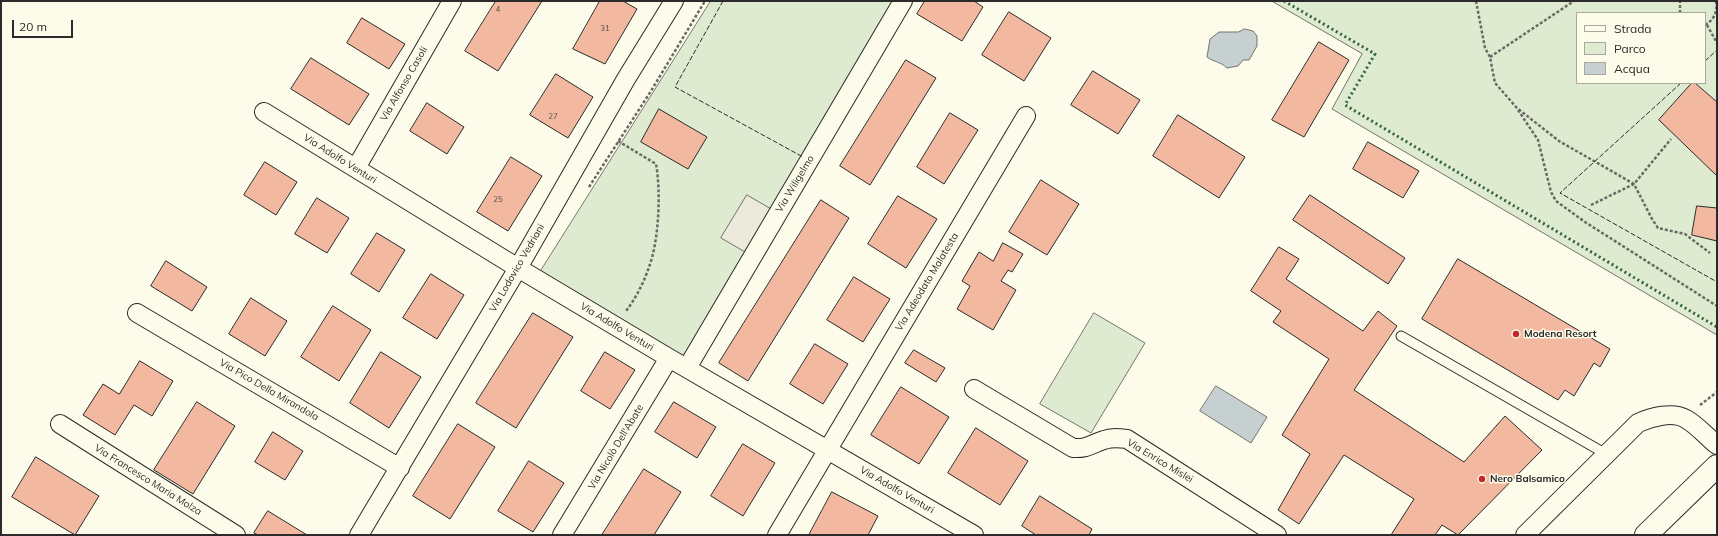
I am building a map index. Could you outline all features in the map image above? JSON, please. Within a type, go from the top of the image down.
[{"type":"main road","points":[[1646,535],[1717,466]]},
{"type":"street","name":"Via Alfonso Casoli","points":[[356,168],[452,1]]},
{"type":"street","name":"Via Lodovico Vedriani","points":[[359,535],[518,268],[626,79],[674,1]]},
{"type":"street","name":"Via Wiligelmo","points":[[687,368],[903,1]]},
{"type":"street","name":"Via Adolfo Venturi","points":[[264,112],[518,268],[974,535]]},
{"type":"street","name":"Via Adeodato Malatesta","points":[[777,535],[1026,116]]},
{"type":"street","name":"Via Pico Della Mirandola","points":[[137,313],[400,468]]},
{"type":"street","name":"Via Nicolò Dell'Abate","points":[[562,535],[670,358]]},
{"type":"street","name":"Via Enrico Mislei","points":[[974,389],[1073,448],[1083,449],[1104,440],[1113,438],[1127,439],[1277,535]]},
{"type":"street","points":[[1525,535],[1638,423],[1652,416],[1685,418],[1717,445]]},
{"type":"street","name":"Via Francesco Maria Molza","points":[[60,424],[236,535]]},
{"type":"lane","points":[[1401,336],[1606,454]]},
{"type":"path","points":[[1476,1],[1485,48],[1490,58],[1495,83],[1517,108],[1538,140],[1551,192],[1556,201],[1585,222],[1717,306]]},
{"type":"path","points":[[1490,58],[1574,1]]},
{"type":"path","points":[[1680,1],[1680,12]]},
{"type":"path","points":[[1716,1],[1717,10],[1715,16],[1706,25],[1717,43]]},
{"type":"path","points":[[1517,108],[1559,141],[1634,184],[1658,228],[1685,234],[1710,252]]},
{"type":"path","points":[[1591,205],[1634,184],[1671,139]]},
{"type":"path","points":[[616,326],[634,301],[650,267],[655,240],[659,180],[656,164],[618,141]]},
{"type":"green space","points":[[711,1],[902,1],[686,368],[537,277]]},
{"type":"green space","points":[[1272,1],[1717,1],[1717,335],[1332,109],[1362,54]]},
{"type":"green space","points":[[1094,313],[1145,343],[1091,433],[1040,404]]},
{"type":"shaded area","points":[[747,195],[778,213],[752,256],[721,238]]},
{"type":"water","points":[[1245,29],[1253,31],[1257,36],[1257,46],[1249,60],[1243,60],[1238,66],[1227,68],[1207,57],[1210,39],[1219,32],[1238,32]]},
{"type":"water","points":[[1216,386],[1267,417],[1251,443],[1200,411]]},
{"type":"building","points":[[496,1],[542,1],[498,71],[465,51]]},
{"type":"building","points":[[600,1],[623,1],[637,9],[605,64],[573,49]]},
{"type":"building","points":[[925,1],[974,1],[983,7],[962,41],[917,14]]},
{"type":"building","points":[[1009,12],[1051,38],[1024,81],[982,55]]},
{"type":"building","points":[[362,18],[405,44],[389,69],[347,43]]},
{"type":"building","points":[[1319,42],[1349,60],[1304,137],[1272,120]]},
{"type":"building","points":[[311,58],[369,94],[349,125],[291,89]]},
{"type":"building","points":[[906,60],[936,78],[870,185],[840,166]]},
{"type":"building","points":[[1093,71],[1140,100],[1118,134],[1071,105]]},
{"type":"building","points":[[556,74],[593,97],[568,138],[530,115]]},
{"type":"building","points":[[1691,84],[1696,84],[1717,102],[1717,176],[1659,120]]},
{"type":"building","points":[[427,103],[464,127],[447,154],[410,131]]},
{"type":"building","points":[[659,109],[707,137],[688,169],[641,142]]},
{"type":"building","points":[[950,113],[978,130],[944,184],[917,167]]},
{"type":"building","points":[[1178,115],[1245,157],[1219,198],[1153,156]]},
{"type":"building","points":[[1368,142],[1419,171],[1403,198],[1353,169]]},
{"type":"building","points":[[511,157],[542,176],[508,231],[477,212]]},
{"type":"building","points":[[265,162],[297,182],[276,215],[244,195]]},
{"type":"building","points":[[1041,180],[1079,204],[1047,255],[1009,232]]},
{"type":"building","points":[[1310,195],[1405,258],[1388,284],[1293,220]]},
{"type":"building","points":[[898,196],[937,219],[906,268],[868,244]]},
{"type":"building","points":[[317,198],[349,218],[327,253],[295,234]]},
{"type":"building","points":[[821,200],[849,218],[748,381],[719,363]]},
{"type":"building","points":[[1697,206],[1717,208],[1717,241],[1692,235]]},
{"type":"building","points":[[377,233],[405,250],[379,292],[351,274]]},
{"type":"building","points":[[1003,243],[1023,254],[1012,272],[1008,270],[1001,281],[1016,290],[993,330],[957,309],[970,286],[962,281],[979,252],[993,261]]},
{"type":"building","points":[[1279,247],[1299,259],[1286,279],[1363,331],[1378,311],[1397,326],[1354,390],[1464,462],[1505,416],[1542,450],[1458,535],[1442,525],[1435,535],[1391,535],[1414,499],[1344,455],[1299,524],[1278,510],[1310,454],[1282,435],[1329,359],[1273,322],[1281,311],[1251,291]]},
{"type":"building","name":"Modena Resort","points":[[1458,259],[1610,349],[1600,367],[1594,363],[1574,396],[1565,390],[1558,400],[1422,319]]},
{"type":"building","points":[[166,261],[207,287],[192,311],[151,286]]},
{"type":"building","points":[[431,274],[464,295],[437,339],[403,318]]},
{"type":"building","points":[[854,277],[890,299],[863,342],[827,320]]},
{"type":"building","points":[[251,298],[287,321],[265,356],[229,334]]},
{"type":"building","points":[[333,306],[371,330],[339,381],[301,357]]},
{"type":"building","points":[[533,313],[573,337],[516,428],[476,403]]},
{"type":"building","points":[[815,344],[848,364],[823,404],[790,384]]},
{"type":"building","points":[[914,350],[945,368],[936,382],[905,363]]},
{"type":"building","points":[[381,352],[421,377],[389,428],[350,403]]},
{"type":"building","points":[[605,352],[635,370],[610,409],[581,391]]},
{"type":"building","points":[[140,361],[173,381],[152,416],[134,405],[115,435],[83,415],[103,384],[119,394]]},
{"type":"building","points":[[901,387],[949,417],[919,464],[871,435]]},
{"type":"building","points":[[197,402],[235,426],[193,494],[154,470]]},
{"type":"building","points":[[674,402],[716,427],[697,458],[655,432]]},
{"type":"building","points":[[458,424],[495,447],[450,519],[413,496]]},
{"type":"building","points":[[976,428],[1028,461],[1000,505],[948,473]]},
{"type":"building","points":[[273,432],[303,451],[285,480],[255,462]]},
{"type":"building","points":[[743,444],[775,463],[743,516],[711,496]]},
{"type":"building","points":[[36,457],[99,496],[75,535],[12,497]]},
{"type":"building","points":[[529,461],[564,483],[533,532],[498,511]]},
{"type":"building","points":[[644,469],[681,492],[654,535],[602,535]]},
{"type":"building","points":[[832,492],[878,516],[868,535],[809,535]]},
{"type":"building","points":[[1040,496],[1092,529],[1089,535],[1036,535],[1022,526]]},
{"type":"building","points":[[268,511],[307,535],[258,535],[254,533]]},
{"type":"hedge","points":[[1284,1],[1375,54],[1345,105],[1717,327]]},
{"type":"fence","points":[[723,1],[675,87],[803,157]]},
{"type":"fence","points":[[1706,60],[1717,50]]},
{"type":"fence","points":[[1680,84],[1560,193],[1717,282]]},
{"type":"place","name":"Modena Resort","points":[[1516,334]]},
{"type":"place","name":"Nero Balsamico","points":[[1482,479]]}]
